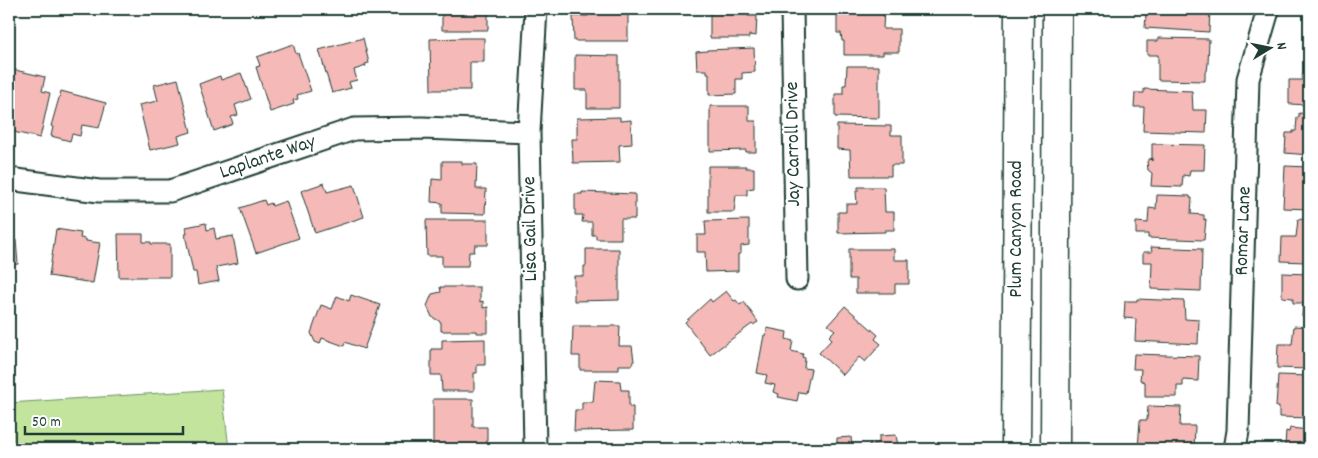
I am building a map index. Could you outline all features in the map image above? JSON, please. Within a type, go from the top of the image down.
[{"type":"main road","name":"Plum Canyon Road","points":[[1016,449],[1019,9]]},
{"type":"main road","name":"Plum Canyon Road","points":[[1055,449],[1057,9]]},
{"type":"street","name":"Lisa Gail Drive","points":[[535,449],[529,132],[536,9]]},
{"type":"street","name":"Jay Carroll Drive","points":[[792,9],[797,279]]},
{"type":"street","name":"Romar Lane","points":[[1235,449],[1238,422],[1248,79],[1267,14]]},
{"type":"street","name":"Laplante Way","points":[[9,179],[98,191],[170,191],[354,129],[422,128],[529,132]]},
{"type":"green space","points":[[222,389],[229,449],[9,449],[9,403]]},
{"type":"building","points":[[428,9],[488,9],[488,30],[442,30],[442,12],[428,12]]},
{"type":"building","points":[[588,9],[628,9],[628,41],[574,41],[573,16],[588,16]]},
{"type":"building","points":[[710,9],[748,9],[748,16],[757,16],[756,36],[749,35],[749,38],[710,38]]},
{"type":"building","points":[[1155,9],[1210,9],[1209,32],[1145,28],[1146,14],[1154,14]]},
{"type":"building","points":[[837,10],[884,10],[883,29],[899,29],[899,52],[883,52],[883,55],[844,55],[844,41],[842,41],[841,33],[837,33]]},
{"type":"building","points":[[363,38],[369,63],[354,70],[357,80],[349,82],[351,88],[332,93],[319,50]]},
{"type":"building","points":[[484,38],[484,62],[470,62],[470,90],[431,90],[430,39]]},
{"type":"building","points":[[1158,38],[1209,39],[1205,81],[1158,80],[1158,55],[1147,55],[1147,41],[1158,41]]},
{"type":"building","points":[[293,44],[311,91],[297,95],[298,99],[293,100],[294,104],[270,112],[256,67],[260,66],[257,57]]},
{"type":"building","points":[[754,48],[755,72],[742,73],[742,79],[736,79],[736,94],[709,95],[709,73],[707,73],[707,70],[697,70],[696,52]]},
{"type":"building","points":[[575,55],[619,56],[619,108],[587,108],[587,90],[575,90]]},
{"type":"building","points":[[847,66],[879,66],[879,118],[835,117],[835,94],[843,94],[843,85],[846,85]]},
{"type":"building","points":[[11,69],[45,77],[42,91],[50,93],[40,138],[9,131],[11,123],[9,122],[9,80]]},
{"type":"building","points":[[241,73],[251,99],[235,105],[238,115],[231,117],[233,124],[214,131],[199,84],[220,76],[221,80]]},
{"type":"building","points":[[1302,75],[1309,75],[1309,105],[1289,104],[1289,80],[1302,80]]},
{"type":"building","points":[[178,79],[191,132],[178,136],[180,143],[150,150],[139,105],[158,101],[154,85]]},
{"type":"building","points":[[1144,89],[1192,91],[1193,110],[1207,110],[1206,133],[1143,131],[1144,107],[1134,107],[1135,93],[1144,93]]},
{"type":"building","points":[[61,91],[106,103],[99,128],[82,125],[80,136],[72,134],[70,141],[51,136],[53,127],[51,126]]},
{"type":"building","points":[[710,106],[749,106],[749,121],[756,121],[756,152],[746,152],[746,150],[710,151]]},
{"type":"building","points":[[1299,113],[1309,114],[1309,155],[1285,153],[1286,133],[1296,131]]},
{"type":"building","points":[[620,117],[620,121],[631,120],[632,144],[619,145],[620,162],[573,163],[572,139],[577,139],[577,118]]},
{"type":"building","points":[[837,125],[891,126],[891,135],[902,135],[902,165],[891,165],[891,176],[851,176],[850,150],[837,149]]},
{"type":"building","points":[[1152,144],[1205,145],[1204,170],[1190,170],[1189,176],[1183,175],[1182,187],[1151,186],[1152,173],[1148,170],[1147,161],[1151,158],[1152,161]]},
{"type":"building","points":[[442,161],[462,161],[462,164],[477,164],[476,189],[486,189],[485,214],[442,213],[442,203],[431,202],[432,179],[442,180]]},
{"type":"building","points":[[708,166],[746,166],[746,168],[754,168],[754,188],[747,189],[747,195],[736,195],[734,212],[708,212]]},
{"type":"building","points":[[1285,166],[1309,167],[1309,209],[1283,208]]},
{"type":"building","points":[[324,183],[327,192],[354,185],[364,217],[315,233],[301,191]]},
{"type":"building","points":[[858,187],[884,187],[885,212],[894,212],[894,230],[885,230],[885,232],[838,233],[838,212],[846,212],[846,204],[857,204],[856,191],[858,191]]},
{"type":"building","points":[[582,192],[635,194],[635,219],[621,219],[621,239],[596,239],[596,235],[592,235],[592,222],[582,222],[583,215],[575,215],[575,194],[582,194]]},
{"type":"building","points":[[1157,195],[1190,196],[1192,198],[1191,214],[1204,215],[1204,220],[1206,219],[1204,240],[1148,238],[1148,234],[1136,234],[1136,222],[1148,223],[1149,208],[1156,209]]},
{"type":"building","points":[[264,200],[266,205],[271,203],[272,206],[286,201],[299,238],[256,253],[240,208]]},
{"type":"building","points":[[1298,219],[1309,220],[1309,261],[1281,261],[1282,237],[1296,237]]},
{"type":"building","points":[[426,220],[488,220],[488,245],[475,245],[474,252],[469,252],[468,266],[442,266],[442,256],[427,256]]},
{"type":"building","points":[[749,220],[749,245],[741,246],[741,254],[738,254],[738,271],[706,272],[705,252],[697,252],[697,235],[706,235],[705,221]]},
{"type":"building","points":[[206,223],[207,230],[214,228],[216,239],[233,236],[238,263],[216,267],[219,281],[198,285],[196,272],[193,272],[185,234],[187,234],[186,227]]},
{"type":"building","points":[[56,229],[81,233],[80,238],[100,243],[93,283],[49,276]]},
{"type":"building","points":[[118,234],[143,234],[143,242],[170,244],[170,277],[119,277]]},
{"type":"building","points":[[9,237],[13,237],[13,240],[16,240],[18,264],[9,265]]},
{"type":"building","points":[[1151,247],[1202,249],[1201,291],[1151,289],[1152,262],[1143,262],[1143,252],[1152,252]]},
{"type":"building","points":[[586,249],[619,249],[619,300],[574,301],[574,276],[584,276]]},
{"type":"building","points":[[849,249],[894,249],[894,260],[909,260],[909,284],[895,284],[895,293],[856,293],[856,279],[849,279]]},
{"type":"building","points":[[1282,273],[1309,274],[1309,316],[1302,316],[1303,303],[1293,303],[1293,298],[1282,297]]},
{"type":"building","points":[[440,287],[480,287],[480,302],[483,301],[483,308],[488,307],[488,333],[477,333],[477,331],[441,331],[441,322],[432,317],[427,306],[432,294],[441,292]]},
{"type":"building","points":[[726,291],[740,305],[744,302],[758,322],[752,324],[710,355],[685,322],[710,299],[712,302]]},
{"type":"building","points":[[351,295],[380,305],[364,349],[345,342],[344,346],[322,338],[320,344],[315,342],[311,333],[321,305],[332,309],[337,296],[349,301]]},
{"type":"building","points":[[1137,299],[1184,301],[1185,319],[1199,320],[1198,344],[1135,341],[1136,319],[1124,318],[1125,301],[1137,301]]},
{"type":"building","points":[[845,306],[878,335],[875,339],[881,344],[865,362],[859,357],[843,375],[819,353],[832,339],[829,336],[835,330],[828,325]]},
{"type":"building","points":[[573,326],[620,326],[619,346],[632,346],[634,361],[632,365],[619,365],[619,370],[580,370],[580,356],[572,356]]},
{"type":"building","points":[[1294,326],[1309,327],[1309,369],[1277,368],[1278,344],[1292,344]]},
{"type":"building","points":[[767,328],[787,332],[786,339],[793,341],[791,351],[803,354],[802,357],[805,358],[804,368],[811,369],[806,393],[799,392],[797,401],[778,397],[779,394],[773,392],[775,385],[765,383],[767,375],[757,373]]},
{"type":"building","points":[[485,339],[485,365],[477,365],[477,373],[474,373],[474,391],[442,391],[441,375],[431,375],[431,349],[442,349],[442,340]]},
{"type":"building","points":[[1134,354],[1199,356],[1198,381],[1183,380],[1183,386],[1177,386],[1177,397],[1145,397],[1145,382],[1140,380],[1141,369],[1133,369]]},
{"type":"building","points":[[1278,375],[1309,376],[1309,418],[1279,417],[1279,407],[1276,407]]},
{"type":"building","points":[[595,380],[620,381],[621,390],[629,390],[629,407],[633,407],[633,430],[574,431],[575,410],[582,410],[582,402],[593,402]]},
{"type":"building","points":[[433,399],[473,399],[473,427],[487,427],[487,449],[433,449]]},
{"type":"building","points":[[1148,406],[1181,407],[1180,426],[1195,426],[1194,449],[1138,449],[1140,420],[1147,420]]},
{"type":"building","points":[[1290,428],[1309,430],[1309,449],[1274,449],[1275,446],[1285,446],[1286,431],[1289,432]]},
{"type":"building","points":[[896,435],[898,446],[910,444],[910,449],[870,449],[869,444],[879,443],[879,436]]},
{"type":"building","points":[[851,437],[852,448],[855,449],[814,449],[813,446],[837,444],[837,438]]}]
